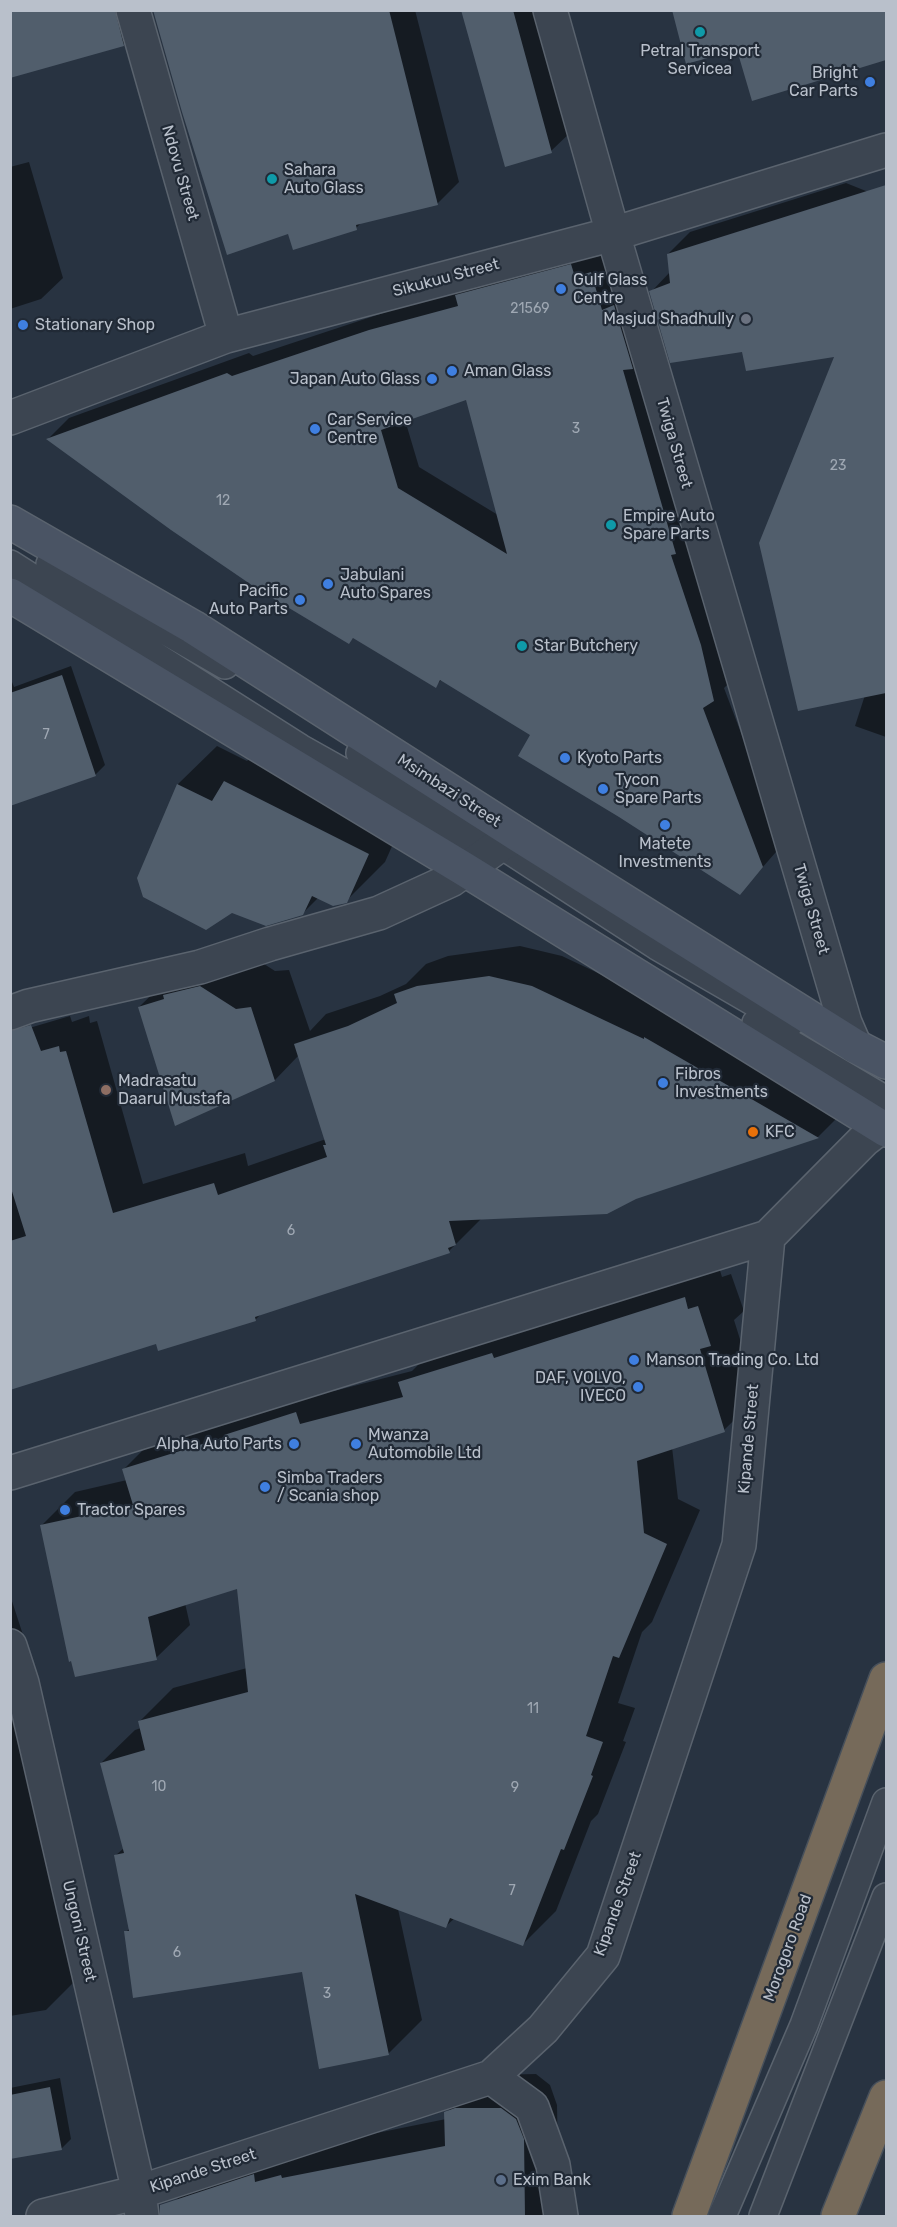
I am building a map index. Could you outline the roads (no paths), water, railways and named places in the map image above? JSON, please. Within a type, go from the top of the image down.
[{"type":"highway","name":"Morogoro Road","points":[[689,2217],[886,1679]]},
{"type":"highway","points":[[838,2217],[877,2147],[886,2097]]},
{"type":"street","name":"Ndovu Street","points":[[133,10],[226,336]]},
{"type":"street","name":"Twiga Street","points":[[550,10],[613,234],[847,1031],[855,1046]]},
{"type":"street","name":"Sikukuu Street","points":[[10,418],[226,336],[613,234],[886,150]]},
{"type":"street","name":"Msimbazi Street","points":[[10,522],[194,627],[493,851],[885,1120]]},
{"type":"street","name":"Msimbazi Street","points":[[10,595],[886,1062]]},
{"type":"street","points":[[10,1013],[29,1006],[200,967],[270,944],[379,913],[451,880],[493,851]]},
{"type":"street","points":[[10,1473],[768,1237],[885,1120]]},
{"type":"street","name":"Kipande Street","points":[[43,2217],[141,2204],[491,2077],[543,2029],[603,1956],[739,1545],[768,1237]]},
{"type":"street","name":"Ungoni Street","points":[[10,1646],[16,1684],[141,2204]]},
{"type":"street","points":[[491,2077],[532,2107],[553,2165],[561,2217]]},
{"type":"lane","points":[[10,540],[221,663],[493,851]]},
{"type":"lane","points":[[10,564],[300,748],[493,851],[886,1079]]},
{"type":"lane","points":[[722,2217],[804,2025],[886,1802]]},
{"type":"lane","points":[[763,2217],[886,1897]]},
{"type":"place","name":"Petral Transport Servicea","points":[[700,32]]},
{"type":"place","name":"Bright Car Parts","points":[[870,82]]},
{"type":"place","name":"Sahara Auto Glass","points":[[272,179]]},
{"type":"place","name":"Gulf Glass Centre","points":[[561,289]]},
{"type":"place","name":"Masjud Shadhully","points":[[746,319]]},
{"type":"place","name":"Stationary Shop","points":[[23,325]]},
{"type":"place","name":"Aman Glass","points":[[452,371]]},
{"type":"place","name":"Japan Auto Glass","points":[[432,379]]},
{"type":"place","name":"Car Service Centre","points":[[315,429]]},
{"type":"place","name":"Empire Auto Spare Parts","points":[[611,525]]},
{"type":"place","name":"Jabulani Auto Spares","points":[[328,584]]},
{"type":"place","name":"Pacific Auto Parts","points":[[300,600]]},
{"type":"place","name":"Star Butchery","points":[[522,646]]},
{"type":"place","name":"Kyoto Parts","points":[[565,758]]},
{"type":"place","name":"Tycon Spare Parts","points":[[603,789]]},
{"type":"place","name":"Matete Investments","points":[[665,825]]},
{"type":"place","name":"Fibros Investments","points":[[663,1083]]},
{"type":"place","name":"Madrasatu Daarul Mustafa","points":[[106,1090]]},
{"type":"place","name":"KFC","points":[[753,1132]]},
{"type":"place","name":"Manson Trading Co. Ltd","points":[[634,1360]]},
{"type":"place","name":"DAF, VOLVO, IVECO","points":[[638,1387]]},
{"type":"place","name":"Alpha Auto Parts","points":[[294,1444]]},
{"type":"place","name":"Mwanza Automobile Ltd","points":[[356,1444]]},
{"type":"place","name":"Simba Traders / Scania shop","points":[[265,1487]]},
{"type":"place","name":"Tractor Spares","points":[[65,1510]]},
{"type":"place","name":"Exim Bank","points":[[501,2180]]}]
